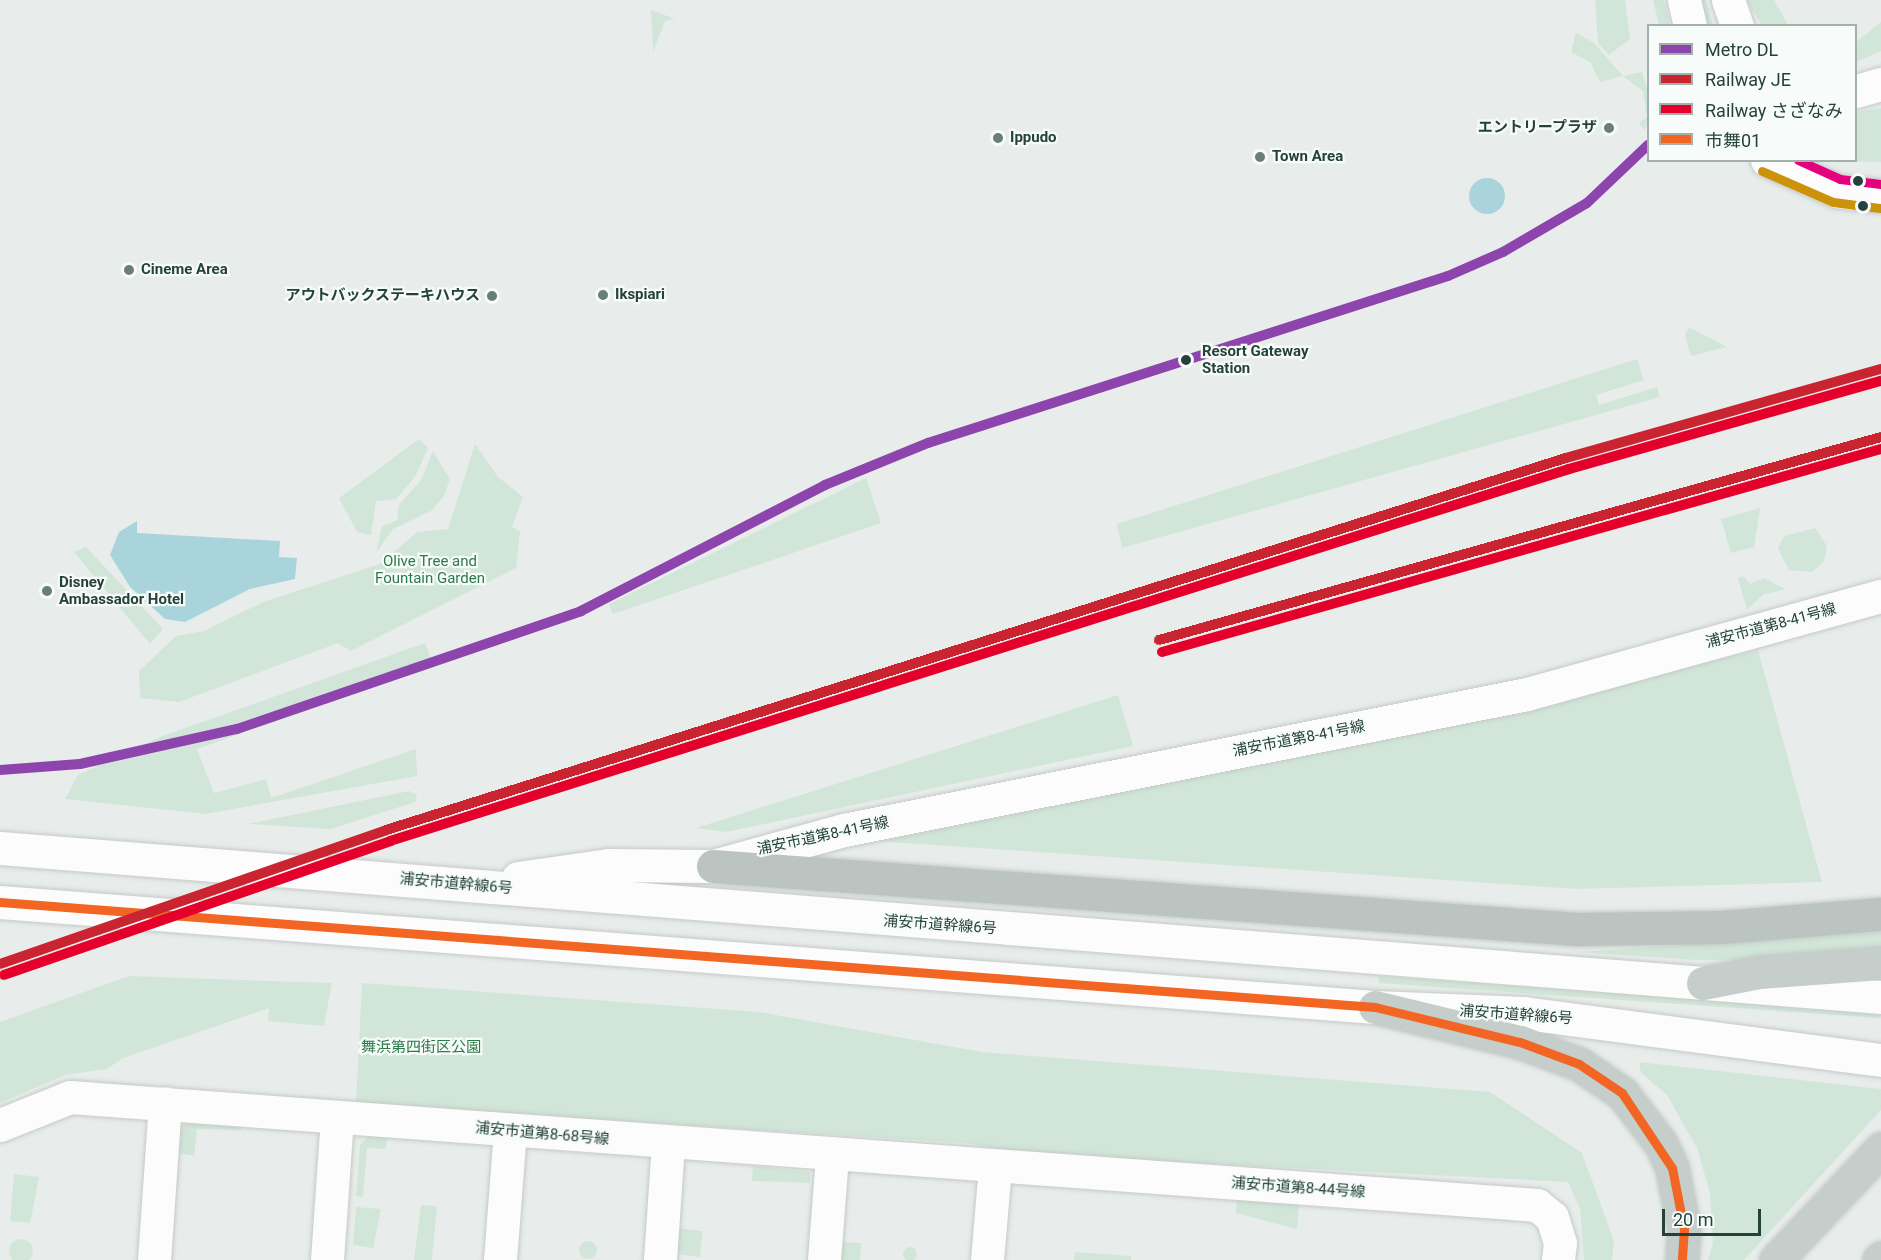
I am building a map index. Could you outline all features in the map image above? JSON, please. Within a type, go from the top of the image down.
[{"type":"highway","points":[[713,866],[1577,929],[1722,927],[1881,914]]},
{"type":"highway","points":[[1703,983],[1759,972],[1881,963]]},
{"type":"highway","points":[[1375,1006],[1520,1042],[1579,1064],[1622,1093],[1661,1144],[1672,1168],[1684,1229],[1682,1260]]},
{"type":"highway","points":[[1776,1260],[1881,1149]]},
{"type":"street","points":[[1684,0],[1690,24]]},
{"type":"street","points":[[1728,0],[1736,24]]},
{"type":"street","points":[[1857,91],[1881,84]]},
{"type":"street","points":[[1772,162],[1837,191],[1881,196]]},
{"type":"street","name":"浦安市道第8-41号線","points":[[478,885],[608,865],[713,866],[844,830],[1527,694],[1881,596]]},
{"type":"street","name":"浦安市道幹線6号","points":[[0,848],[1881,997]]},
{"type":"street","name":"浦安市道幹線6号","points":[[0,902],[1375,1006],[1524,1013],[1881,1060]]},
{"type":"street","name":"浦安市道第8-68号線","points":[[0,1130],[70,1097],[995,1167]]},
{"type":"street","points":[[154,1260],[165,1103]]},
{"type":"street","points":[[327,1260],[337,1117]]},
{"type":"street","points":[[500,1260],[510,1131]]},
{"type":"street","points":[[660,1260],[668,1144]]},
{"type":"street","points":[[824,1260],[832,1155]]},
{"type":"street","points":[[987,1260],[995,1167]]},
{"type":"street","name":"浦安市道第8-44号線","points":[[995,1167],[1537,1205],[1552,1217],[1560,1243],[1558,1260]]},
{"type":"green space","points":[[1595,0],[1625,0],[1630,39],[1609,55],[1598,43]]},
{"type":"green space","points":[[1653,0],[1664,0],[1670,24],[1659,24]]},
{"type":"green space","points":[[1701,0],[1706,0],[1713,24],[1707,24]]},
{"type":"green space","points":[[1746,0],[1774,0],[1787,24],[1761,24]]},
{"type":"green space","points":[[651,10],[675,19],[665,21],[653,52]]},
{"type":"green space","points":[[1881,22],[1881,51],[1857,62],[1857,41]]},
{"type":"green space","points":[[1576,33],[1594,43],[1623,76],[1600,82],[1590,62],[1571,52]]},
{"type":"green space","points":[[1642,72],[1647,88],[1647,117],[1643,91],[1623,76]]},
{"type":"green space","points":[[1881,108],[1881,162],[1857,161],[1857,112]]},
{"type":"green space","points":[[1647,117],[1647,126],[1644,130],[1639,123]]},
{"type":"green space","points":[[1689,327],[1727,347],[1691,356],[1685,335]]},
{"type":"green space","points":[[1637,359],[1644,380],[1596,395],[1599,405],[1657,387],[1660,397],[1122,548],[1117,524]]},
{"type":"green space","points":[[419,439],[428,448],[415,477],[396,499],[376,501],[371,535],[357,532],[339,498]]},
{"type":"green space","name":"Olive Tree and Fountain Garden","points":[[475,444],[498,477],[523,497],[512,527],[520,532],[516,568],[351,651],[338,643],[179,702],[140,698],[139,671],[176,636],[204,631],[263,602],[380,564],[417,532],[448,529]]},
{"type":"green space","points":[[433,451],[450,479],[444,496],[431,511],[393,529],[376,553],[382,526],[397,520],[399,505],[421,480]]},
{"type":"green space","points":[[866,478],[881,523],[613,614],[609,604]]},
{"type":"green space","points":[[1760,508],[1754,547],[1731,553],[1721,519]]},
{"type":"green space","points":[[1815,528],[1827,546],[1824,561],[1812,572],[1789,570],[1778,549],[1784,536]]},
{"type":"green space","points":[[86,547],[163,629],[150,644],[74,552]]},
{"type":"green space","points":[[1743,576],[1750,584],[1764,578],[1785,589],[1763,595],[1747,610],[1738,578]]},
{"type":"green space","points":[[425,643],[434,666],[197,749],[214,793],[266,779],[271,798],[416,749],[417,776],[206,814],[65,799],[78,775],[160,737]]},
{"type":"green space","points":[[1758,650],[1822,882],[1576,889],[862,840],[1463,720]]},
{"type":"green space","points":[[1118,695],[1133,746],[726,832],[696,828]]},
{"type":"green space","points":[[409,791],[417,795],[415,802],[331,829],[248,824]]},
{"type":"green space","points":[[1881,932],[1881,954],[1810,959],[1697,960],[1577,952]]},
{"type":"green space","points":[[129,976],[332,983],[324,1026],[268,1021],[269,1008],[123,1058],[107,1069],[65,1075],[0,1103],[0,1022]]},
{"type":"green space","points":[[1379,976],[1881,1011],[1880,1018],[1379,983]]},
{"type":"green space","name":"舞浜第四街区公園","points":[[362,983],[759,1012],[982,1052],[1490,1092],[1582,1153],[1614,1241],[1612,1260],[1584,1260],[1580,1209],[1568,1182],[1038,1155],[964,1143],[356,1104]]},
{"type":"green space","points":[[1639,1062],[1881,1089],[1881,1110],[1744,1260],[1708,1260],[1713,1244],[1710,1193],[1697,1148],[1667,1095],[1641,1073]]},
{"type":"green space","points":[[189,1121],[242,1125],[242,1130],[197,1129],[194,1156],[178,1153],[179,1129]]},
{"type":"green space","points":[[370,1135],[387,1136],[386,1149],[367,1148],[363,1197],[356,1196],[360,1145]]},
{"type":"green space","points":[[753,1166],[810,1172],[810,1183],[752,1181]]},
{"type":"green space","points":[[14,1174],[39,1177],[30,1223],[10,1221]]},
{"type":"green space","points":[[1237,1200],[1299,1204],[1297,1229],[1236,1213]]},
{"type":"green space","points":[[421,1205],[437,1206],[432,1260],[414,1260]]},
{"type":"green space","points":[[356,1207],[381,1209],[373,1248],[353,1245]]},
{"type":"green space","points":[[677,1228],[703,1231],[700,1257],[674,1254]]},
{"type":"green space","points":[[16,1240],[26,1240],[32,1246],[32,1256],[27,1261],[15,1261],[10,1256],[10,1246]]},
{"type":"green space","points":[[584,1241],[592,1241],[597,1246],[595,1257],[584,1259],[579,1254],[579,1246]]},
{"type":"green space","points":[[841,1242],[861,1243],[860,1260],[840,1260]]},
{"type":"green space","points":[[907,1247],[913,1247],[917,1254],[913,1261],[907,1261],[903,1257],[903,1251]]},
{"type":"green space","points":[[1075,1252],[1131,1256],[1131,1260],[1074,1260]]},
{"type":"water","points":[[1487,178],[1500,183],[1505,196],[1500,209],[1487,214],[1474,209],[1469,196],[1474,183]]},
{"type":"water","points":[[137,521],[137,533],[280,541],[279,557],[297,558],[295,579],[250,589],[185,622],[165,619],[130,587],[110,555],[119,532]]},
{"type":"metro line","name":"DL","points":[[0,770],[80,764],[237,729],[581,611],[825,485],[928,443],[1448,276],[1503,252],[1587,203],[1647,146]]},
{"type":"rail line","name":"JE","points":[[0,964],[386,830],[1566,458],[1881,369]]},
{"type":"rail line","name":"さざなみ","points":[[4,975],[390,841],[1569,469],[1881,381]]},
{"type":"rail line","name":"JE","points":[[1159,640],[1881,437]]},
{"type":"rail line","name":"さざなみ","points":[[1162,652],[1881,449]]},
{"type":"transit line","points":[[1802,162],[1840,179],[1881,184]]},
{"type":"transit line","points":[[1762,171],[1833,202],[1880,208]]},
{"type":"transit line","name":"市舞01","points":[[0,902],[1375,1007],[1520,1042],[1579,1064],[1622,1093],[1672,1168],[1684,1229],[1682,1260]]},
{"type":"place","name":"エントリープラザ","points":[[1609,128]]},
{"type":"place","name":"Ippudo","points":[[998,138]]},
{"type":"place","name":"Town Area","points":[[1260,157]]},
{"type":"place","name":"Cineme Area","points":[[129,270]]},
{"type":"place","name":"Ikspiari","points":[[603,295]]},
{"type":"place","name":"アウトバックステーキハウス","points":[[492,296]]},
{"type":"place","name":"Resort Gateway Station","points":[[1186,360]]},
{"type":"place","name":"Disney Ambassador Hotel","points":[[47,591]]}]
